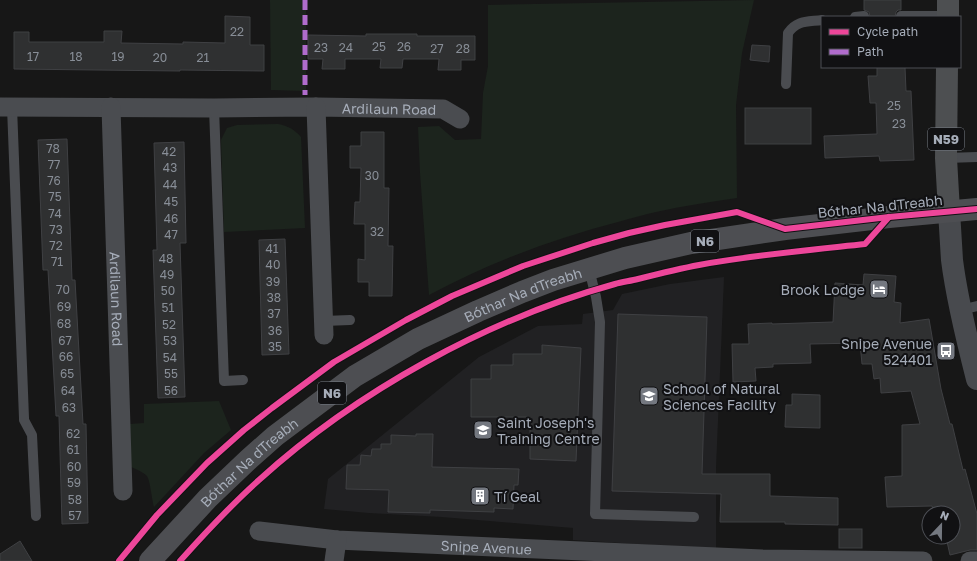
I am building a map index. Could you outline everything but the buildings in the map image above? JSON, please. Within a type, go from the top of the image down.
[{"type":"highway","name":"Bóthar Na dTreabh","points":[[150,561],[208,498],[249,459],[275,436],[355,376],[418,339],[448,324],[522,292],[625,258],[691,244],[785,229],[977,209]]},
{"type":"main road","name":"N59","points":[[947,68],[946,158],[949,211]]},
{"type":"main road","points":[[949,211],[952,260],[969,308],[962,321],[977,380]]},
{"type":"street","name":"Ardilaun Road","points":[[6,107],[316,107],[443,109],[460,119]]},
{"type":"street","name":"Ardilaun Road","points":[[111,107],[123,491]]},
{"type":"street","points":[[316,107],[324,328]]},
{"type":"street","name":"Snipe Avenue","points":[[259,532],[337,540],[762,559],[923,561]]},
{"type":"street","points":[[334,561],[337,540]]},
{"type":"street","points":[[970,561],[977,561]]},
{"type":"lane","points":[[901,16],[948,11]]},
{"type":"lane","points":[[786,84],[788,33],[792,27],[801,22],[821,20]]},
{"type":"lane","points":[[6,107],[24,420],[32,436],[36,516]]},
{"type":"lane","points":[[214,108],[224,382],[243,380]]},
{"type":"lane","points":[[946,158],[977,157]]},
{"type":"lane","points":[[590,269],[600,322],[595,514],[694,517]]},
{"type":"lane","points":[[324,328],[350,320]]},
{"type":"shaded area","points":[[270,0],[306,0],[306,91],[271,90]]},
{"type":"shaded area","points":[[754,0],[742,53],[736,105],[737,198],[656,212],[569,236],[498,262],[429,295],[418,127],[439,126],[455,140],[481,139],[483,93],[488,66],[488,5]]},
{"type":"shaded area","points":[[278,124],[291,128],[301,137],[305,228],[224,232],[221,140],[227,128],[237,125]]},
{"type":"shaded area","points":[[724,277],[716,468],[716,549],[573,540],[573,528],[324,509],[328,479],[479,357],[538,326],[582,324],[583,314],[613,310],[622,294],[670,284]]},
{"type":"shaded area","points":[[219,401],[231,430],[204,453],[154,507],[147,476],[131,467],[130,424],[144,423],[144,404]]},
{"type":"marked path","points":[[305,0],[305,95]]},
{"type":"cycle path","points":[[119,561],[157,515],[207,463],[244,430],[334,362],[406,320],[452,296],[523,266],[629,233],[737,212],[785,229],[977,209]]},
{"type":"cycle path","points":[[180,561],[238,499],[297,447],[381,388],[472,338],[567,299],[618,283],[720,261],[865,244],[889,217]]},
{"type":"place","name":"Brook Lodge","points":[[879,289]]},
{"type":"place","name":"Snipe Avenue 524401","points":[[946,351]]},
{"type":"place","name":"School of Natural Sciences Facility","points":[[649,396]]},
{"type":"place","name":"Saint Joseph's Training Centre","points":[[483,430]]},
{"type":"place","name":"Tí Geal","points":[[480,496]]}]
